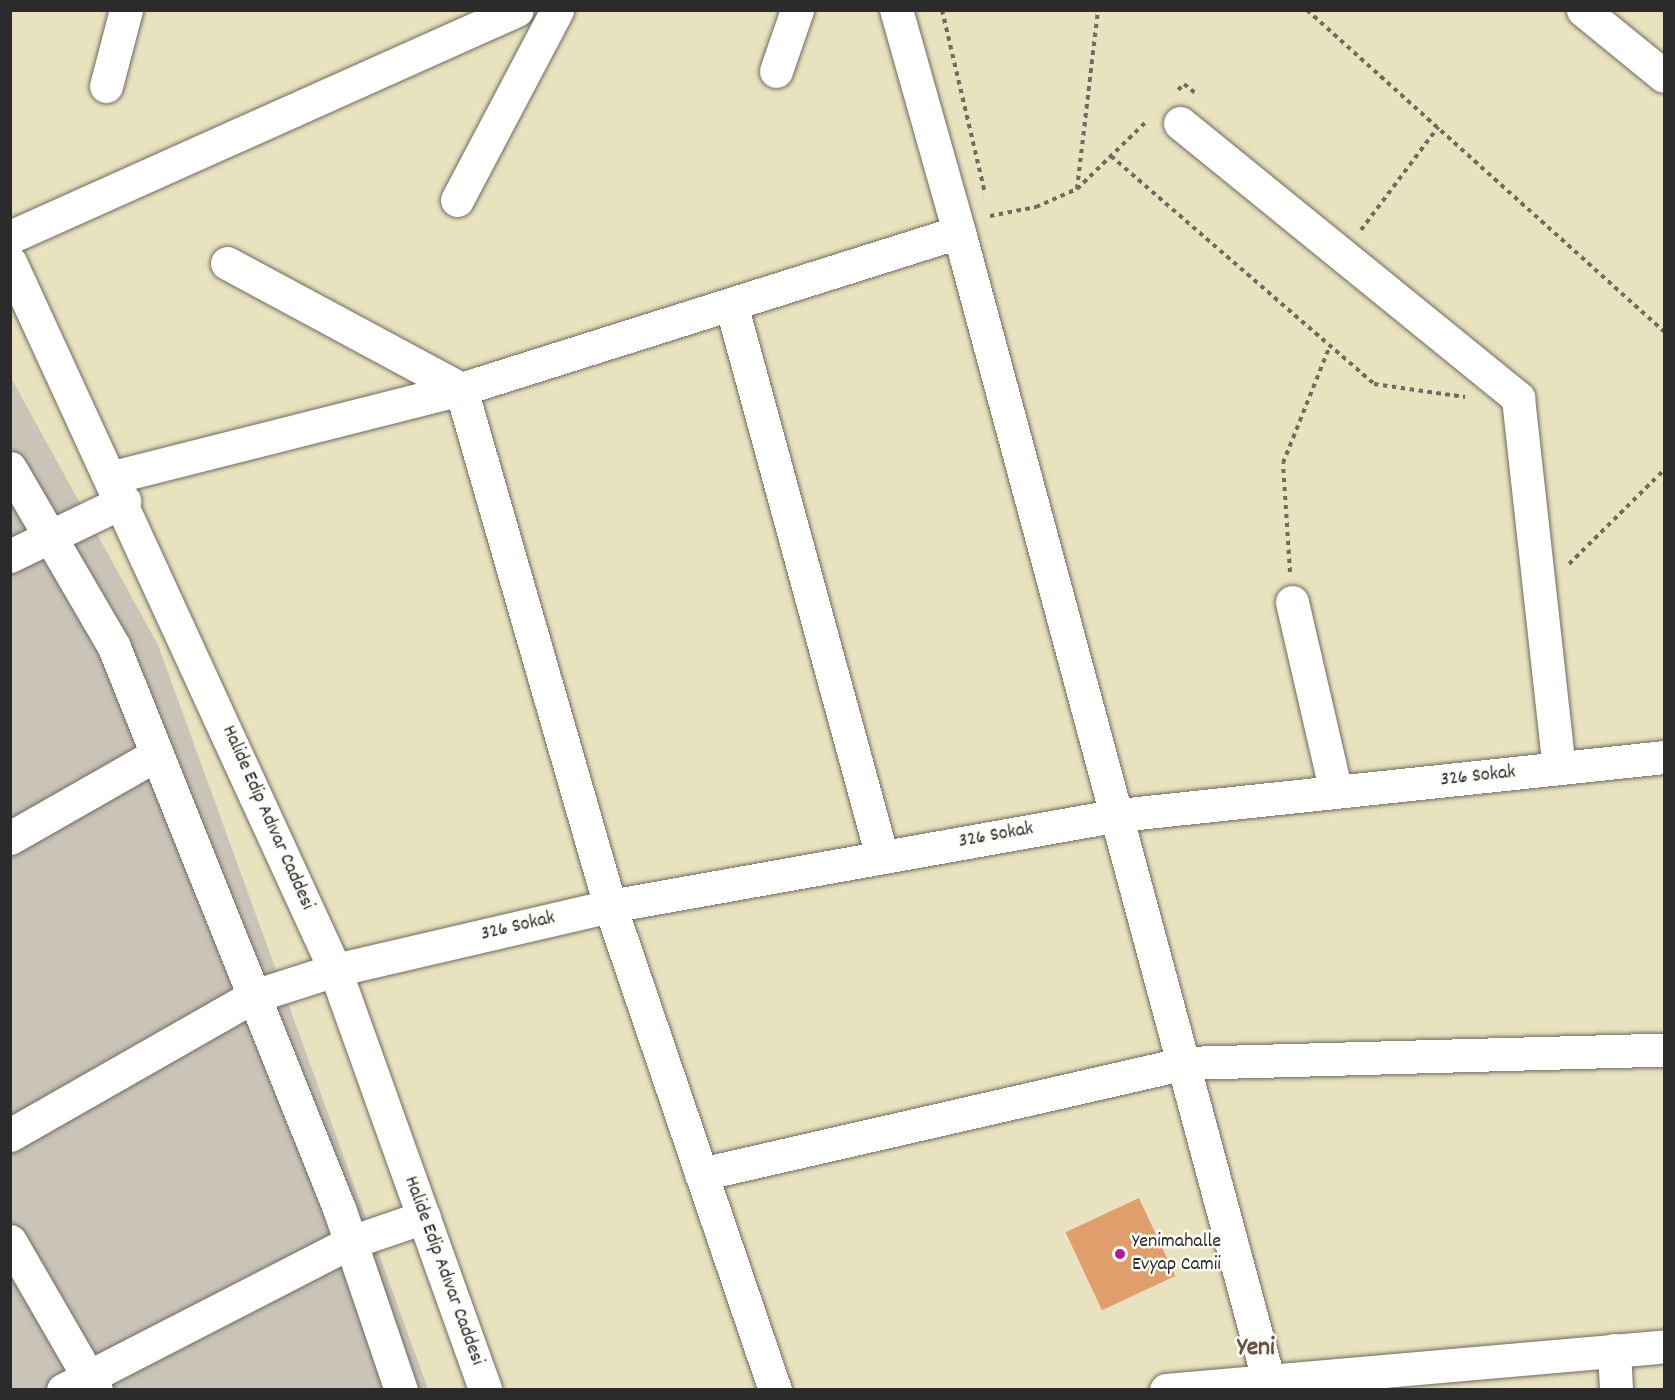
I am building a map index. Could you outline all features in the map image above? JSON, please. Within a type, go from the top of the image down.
[{"type":"street","points":[[106,86],[126,10]]},
{"type":"street","points":[[10,237],[517,10]]},
{"type":"street","points":[[457,200],[557,10]]},
{"type":"street","points":[[776,71],[797,10]]},
{"type":"street","points":[[896,10],[1119,815],[1269,1385]]},
{"type":"street","points":[[1583,10],[1665,76]]},
{"type":"street","points":[[1180,123],[1518,398],[1559,768]]},
{"type":"street","points":[[10,556],[49,535],[119,489],[461,389],[959,232]]},
{"type":"street","name":"Halide Edip Adıvar Caddesi","points":[[10,262],[119,489],[335,970],[485,1389]]},
{"type":"street","points":[[227,263],[461,389],[610,906],[775,1389]]},
{"type":"street","points":[[731,304],[882,857]]},
{"type":"street","points":[[10,468],[114,647],[351,1242],[401,1389]]},
{"type":"street","points":[[1292,602],[1336,792]]},
{"type":"street","points":[[10,838],[157,754]]},
{"type":"street","name":"326 Sokak","points":[[10,1135],[254,996],[335,970],[610,906],[1119,815],[1665,757]]},
{"type":"street","points":[[701,1174],[1184,1063],[1665,1050]]},
{"type":"street","points":[[10,1241],[82,1385],[351,1242],[423,1217]]},
{"type":"street","points":[[1166,1389],[1269,1385],[1665,1346]]},
{"type":"street","points":[[1614,1350],[1616,1389]]},
{"type":"path","points":[[942,10],[990,218],[1077,189],[1098,10]]},
{"type":"path","points":[[1307,10],[1665,330]]},
{"type":"path","points":[[1111,156],[1329,348],[1374,384],[1466,398]]},
{"type":"path","points":[[1292,602],[1283,463],[1329,348]]},
{"type":"path","points":[[1567,567],[1665,470]]},
{"type":"shaded area","points":[[10,376],[158,645],[428,1389],[11,1389]]},
{"type":"building","name":"Yenimahalle Evyap Camii","points":[[1139,1198],[1175,1276],[1102,1310],[1066,1232]]},
{"type":"place","name":"Yenimahalle Evyap Camii","points":[[1120,1254]]},
{"type":"district","name":"Yeni","points":[[1256,1349]]}]
